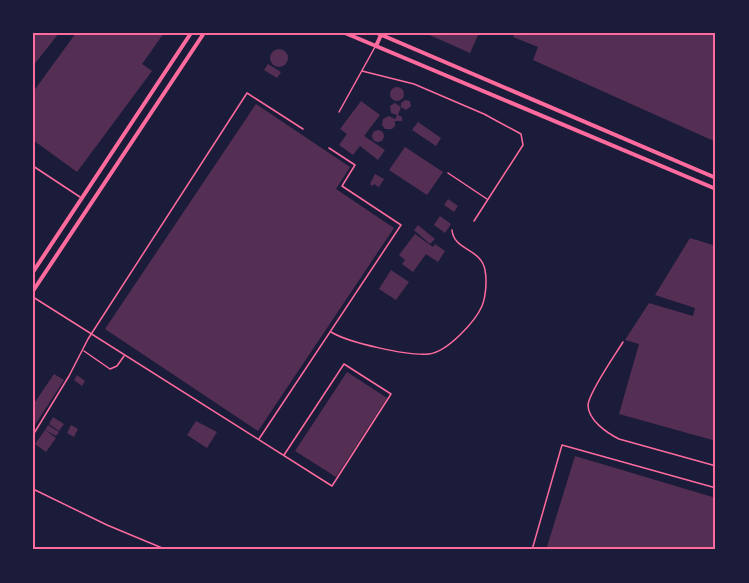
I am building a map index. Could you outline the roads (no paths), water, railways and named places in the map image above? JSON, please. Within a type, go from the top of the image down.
[{"type":"street","points":[[33,272],[191,33]]},
{"type":"street","points":[[33,291],[204,33]]},
{"type":"street","points":[[345,33],[716,189]]},
{"type":"street","points":[[376,46],[379,34],[716,178]]},
{"type":"street","points":[[610,143],[613,135]]},
{"type":"lane","points":[[339,112],[376,46]]},
{"type":"lane","points":[[362,71],[414,84],[484,114],[521,134],[523,144],[474,221]]},
{"type":"lane","points":[[33,435],[92,334],[247,93],[303,129]]},
{"type":"lane","points":[[259,439],[401,225],[342,186],[355,165],[329,148]]},
{"type":"lane","points":[[33,166],[82,199]]},
{"type":"lane","points":[[448,173],[488,199]]},
{"type":"lane","points":[[330,332],[358,342],[418,353],[435,352],[450,344],[479,312],[484,298],[486,274],[484,264],[479,257],[458,244],[453,237],[452,230]]},
{"type":"lane","points":[[33,297],[332,486],[391,394],[344,363],[284,455]]},
{"type":"lane","points":[[623,342],[589,399],[590,412],[597,423],[606,432],[619,439],[716,466]]},
{"type":"lane","points":[[83,351],[110,369],[117,366],[125,355]]},
{"type":"lane","points":[[532,550],[562,445],[716,488]]},
{"type":"lane","points":[[33,489],[107,525],[167,550]]}]
